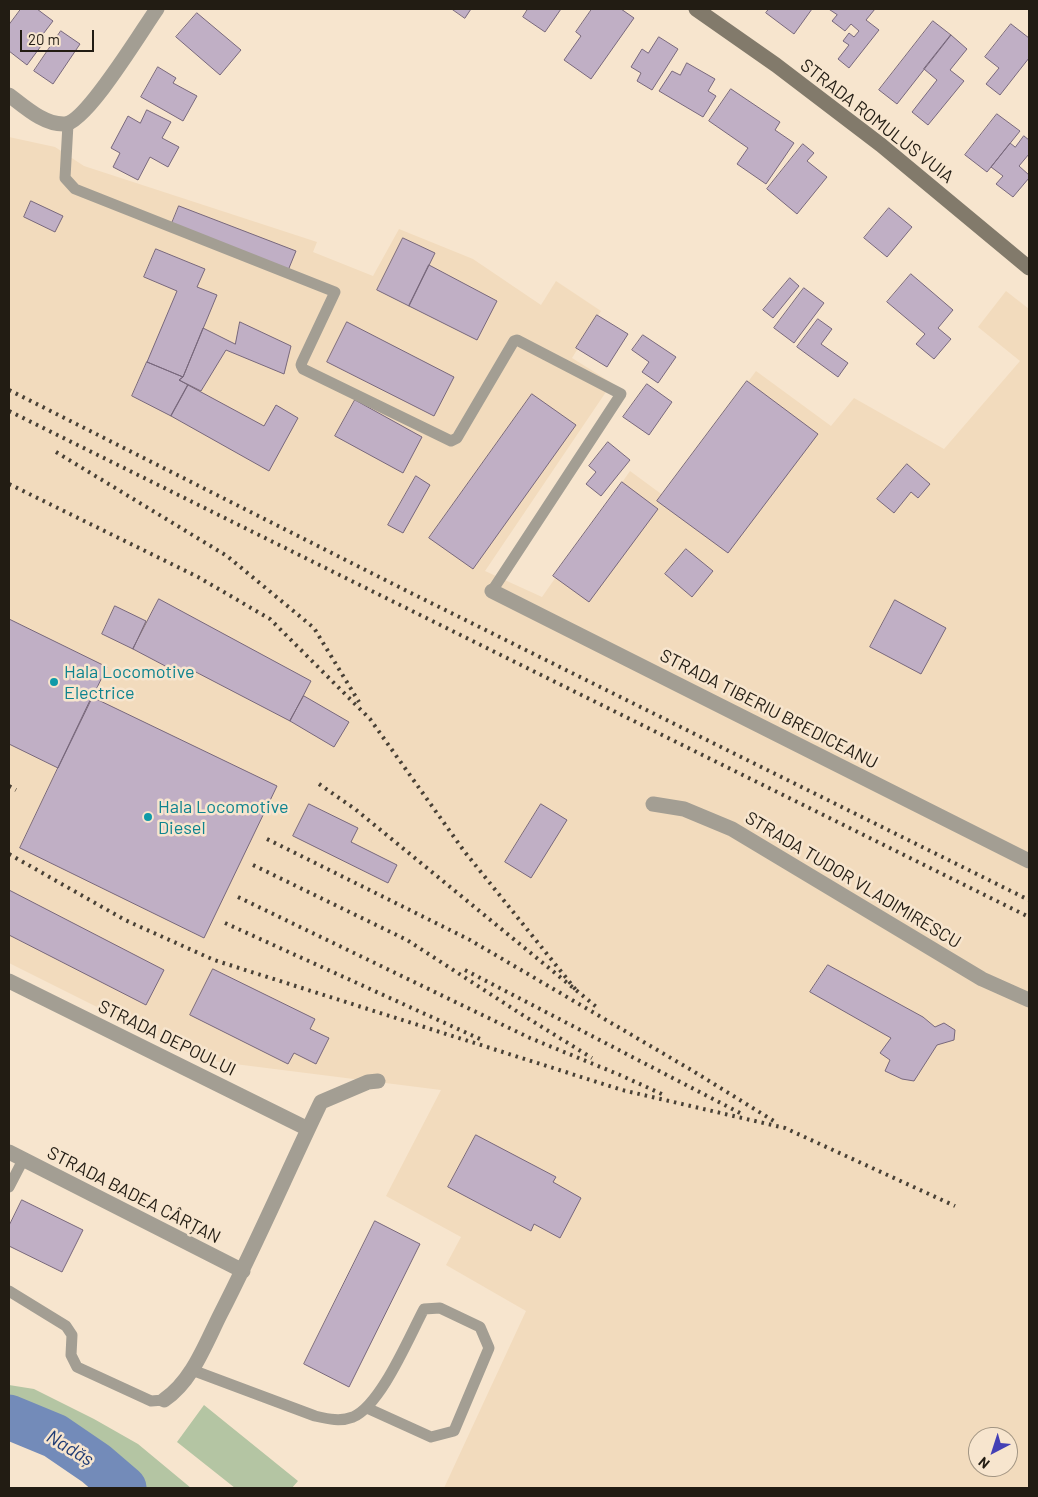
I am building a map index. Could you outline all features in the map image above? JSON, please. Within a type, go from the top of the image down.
[{"type":"street","points":[[9,95],[34,114],[54,123],[68,124],[80,117],[92,103],[157,9]]},
{"type":"street","name":"STRADA ROMULUS VUIA","points":[[696,9],[776,65],[881,145],[1029,268]]},
{"type":"street","name":"STRADA TIBERIU BREDICEANU","points":[[492,591],[1029,861]]},
{"type":"street","name":"STRADA TUDOR VLADIMIRESCU","points":[[653,804],[684,809],[732,829],[982,979],[1029,1000]]},
{"type":"street","name":"STRADA DEPOULUI","points":[[9,982],[308,1129]]},
{"type":"street","points":[[164,1400],[178,1391],[192,1370],[243,1270],[321,1102],[368,1082],[378,1081]]},
{"type":"street","name":"STRADA BADEA CÂRȚAN","points":[[9,1152],[243,1270]]},
{"type":"lane","points":[[68,124],[64,172],[65,178],[76,189],[335,292],[300,366],[312,373],[452,441],[457,438],[514,341],[517,340],[620,394],[492,591]]},
{"type":"lane","points":[[9,1187],[23,1160]]},
{"type":"lane","points":[[9,1291],[66,1326],[72,1335],[71,1356],[77,1367],[152,1401],[164,1400]]},
{"type":"lane","points":[[192,1370],[315,1416],[335,1421],[352,1417],[367,1408],[378,1395],[424,1310],[440,1308],[480,1326],[489,1348],[454,1431],[431,1437],[367,1408]]},
{"type":"shaded area","points":[[9,137],[55,147],[84,166],[317,242],[313,252],[373,276],[399,229],[473,259],[541,305],[556,281],[601,311],[572,358],[612,383],[485,571],[542,597],[630,471],[664,496],[756,371],[831,426],[854,398],[944,449],[1020,361],[978,327],[1006,291],[1029,309],[1029,1488],[444,1488],[526,1311],[446,1265],[461,1237],[386,1196],[441,1090],[203,1060],[9,963]]},
{"type":"green space","points":[[9,1385],[34,1389],[94,1419],[138,1444],[191,1488],[93,1488],[57,1459],[28,1442],[9,1436]]},
{"type":"green space","points":[[204,1405],[298,1481],[292,1488],[235,1488],[177,1442]]},
{"type":"building","points":[[21,9],[37,9],[53,21],[37,42],[41,46],[27,65],[9,51],[9,25]]},
{"type":"building","points":[[452,9],[471,9],[465,18]]},
{"type":"building","points":[[528,9],[561,9],[545,32],[523,17]]},
{"type":"building","points":[[592,9],[621,9],[634,18],[591,79],[564,60],[581,36],[576,32]]},
{"type":"building","points":[[769,9],[812,9],[794,34],[766,13]]},
{"type":"building","points":[[829,9],[875,9],[866,20],[879,30],[849,68],[838,59],[849,45],[843,41],[849,33],[854,37],[859,31],[851,24],[845,31],[832,21],[837,15]]},
{"type":"building","points":[[197,13],[241,50],[220,75],[176,37]]},
{"type":"building","points":[[933,21],[951,35],[897,104],[879,90]]},
{"type":"building","points":[[1011,24],[1029,38],[1029,58],[1000,95],[986,84],[999,68],[985,57]]},
{"type":"building","points":[[61,31],[80,44],[53,84],[34,71]]},
{"type":"building","points":[[951,35],[967,49],[950,70],[964,81],[928,125],[912,112],[937,80],[924,69]]},
{"type":"building","points":[[659,37],[678,49],[652,90],[637,81],[641,73],[631,67],[642,49],[648,53]]},
{"type":"building","points":[[687,63],[715,79],[708,91],[716,96],[703,117],[659,91],[672,71],[680,75]]},
{"type":"building","points":[[158,67],[176,78],[173,83],[197,96],[183,121],[141,97]]},
{"type":"building","points":[[731,89],[780,122],[775,130],[794,143],[766,184],[737,164],[748,148],[709,121]]},
{"type":"building","points":[[147,110],[171,122],[162,138],[179,147],[168,167],[150,157],[138,180],[113,167],[120,153],[111,148],[128,116],[140,123]]},
{"type":"building","points":[[997,114],[1020,131],[987,172],[965,155]]},
{"type":"building","points":[[1024,136],[1029,140],[1029,154],[1019,166],[1029,175],[1029,178],[1013,197],[996,184],[1003,176],[991,167],[1010,143],[1015,147]]},
{"type":"building","points":[[803,144],[814,153],[807,161],[827,177],[797,214],[767,189]]},
{"type":"building","points":[[31,201],[63,216],[55,232],[24,217]]},
{"type":"building","points":[[179,206],[296,251],[287,273],[170,228]]},
{"type":"building","points":[[889,208],[912,227],[887,257],[864,238]]},
{"type":"building","points":[[403,238],[435,253],[409,306],[377,290]]},
{"type":"building","points":[[156,249],[205,269],[197,287],[217,295],[183,377],[147,362],[177,291],[144,277]]},
{"type":"building","points":[[429,265],[497,301],[477,340],[409,306]]},
{"type":"building","points":[[911,274],[953,310],[938,328],[951,339],[934,359],[916,344],[925,334],[887,302]]},
{"type":"building","points":[[790,278],[799,286],[773,318],[763,310]]},
{"type":"building","points":[[804,288],[824,303],[794,343],[774,328]]},
{"type":"building","points":[[597,315],[628,334],[607,367],[576,348]]},
{"type":"building","points":[[818,319],[832,329],[821,344],[848,363],[838,377],[797,347]]},
{"type":"building","points":[[240,322],[291,346],[284,374],[226,350],[201,391],[179,380],[183,377],[203,328],[235,344]]},
{"type":"building","points":[[347,322],[454,377],[434,416],[327,362]]},
{"type":"building","points":[[643,335],[676,357],[658,383],[642,372],[649,362],[632,350]]},
{"type":"building","points":[[147,362],[183,377],[179,380],[188,385],[171,416],[132,396]]},
{"type":"building","points":[[747,381],[818,434],[728,553],[657,501]]},
{"type":"building","points":[[647,384],[672,402],[649,435],[623,417]]},
{"type":"building","points":[[188,385],[264,426],[276,405],[298,418],[269,471],[171,416]]},
{"type":"building","points":[[532,394],[576,425],[473,569],[429,538]]},
{"type":"building","points":[[355,400],[422,437],[403,473],[335,436]]},
{"type":"building","points":[[608,442],[630,460],[601,496],[586,484],[596,472],[589,466]]},
{"type":"building","points":[[907,464],[930,484],[918,498],[911,492],[894,513],[877,499]]},
{"type":"building","points":[[416,476],[430,485],[403,533],[388,525]]},
{"type":"building","points":[[622,482],[658,509],[589,602],[553,576]]},
{"type":"building","points":[[686,549],[713,571],[692,597],[665,574]]},
{"type":"building","points":[[159,599],[311,681],[290,721],[192,670],[188,678],[133,649]]},
{"type":"building","points":[[895,600],[946,628],[921,674],[870,647]]},
{"type":"building","points":[[115,606],[146,621],[133,649],[102,634]]},
{"type":"building","name":"Hala Locomotive Electrice","points":[[9,619],[107,667],[58,768],[9,744]]},
{"type":"building","points":[[304,696],[349,722],[334,747],[290,721]]},
{"type":"building","name":"Hala Locomotive Diesel","points":[[92,697],[277,786],[204,938],[20,848]]},
{"type":"building","points":[[309,804],[358,828],[351,842],[397,865],[388,883],[293,836]]},
{"type":"building","points":[[541,804],[567,820],[531,878],[505,862]]},
{"type":"building","points":[[9,890],[164,970],[146,1005],[9,935]]},
{"type":"building","points":[[828,965],[923,1017],[935,1027],[944,1023],[955,1030],[954,1040],[937,1045],[914,1081],[902,1079],[885,1071],[890,1060],[880,1053],[891,1038],[810,992]]},
{"type":"building","points":[[213,969],[315,1019],[310,1029],[329,1038],[316,1064],[294,1053],[288,1064],[190,1015]]},
{"type":"building","points":[[476,1135],[556,1177],[553,1182],[581,1198],[560,1238],[534,1224],[531,1231],[448,1187]]},
{"type":"building","points":[[22,1200],[83,1230],[62,1272],[9,1246],[9,1226]]},
{"type":"building","points":[[375,1221],[420,1244],[349,1387],[304,1364]]},
{"type":"waterway","name":"Nadăș","points":[[9,1417],[55,1436],[96,1464],[124,1488]]},
{"type":"railway","points":[[9,390],[409,592],[1029,900]]},
{"type":"railway","points":[[9,411],[1029,917]]},
{"type":"railway","points":[[56,452],[227,556],[314,628],[359,702]]},
{"type":"railway","points":[[9,484],[198,577],[270,619],[370,719],[464,851],[576,990]]},
{"type":"railway","points":[[319,784],[355,809],[599,1009]]},
{"type":"railway","points":[[9,786],[16,790]]},
{"type":"railway","points":[[267,839],[470,940],[693,1071],[777,1123]]},
{"type":"railway","points":[[9,854],[125,920],[214,960],[622,1090],[785,1128],[955,1206]]},
{"type":"railway","points":[[253,865],[407,940],[592,1058]]},
{"type":"railway","points":[[238,897],[530,1038],[664,1095]]},
{"type":"railway","points":[[225,923],[480,1039]]},
{"type":"railway","points":[[465,970],[740,1113]]},
{"type":"place","name":"Hala Locomotive Electrice","points":[[54,682]]},
{"type":"place","name":"Hala Locomotive Diesel","points":[[148,817]]}]
